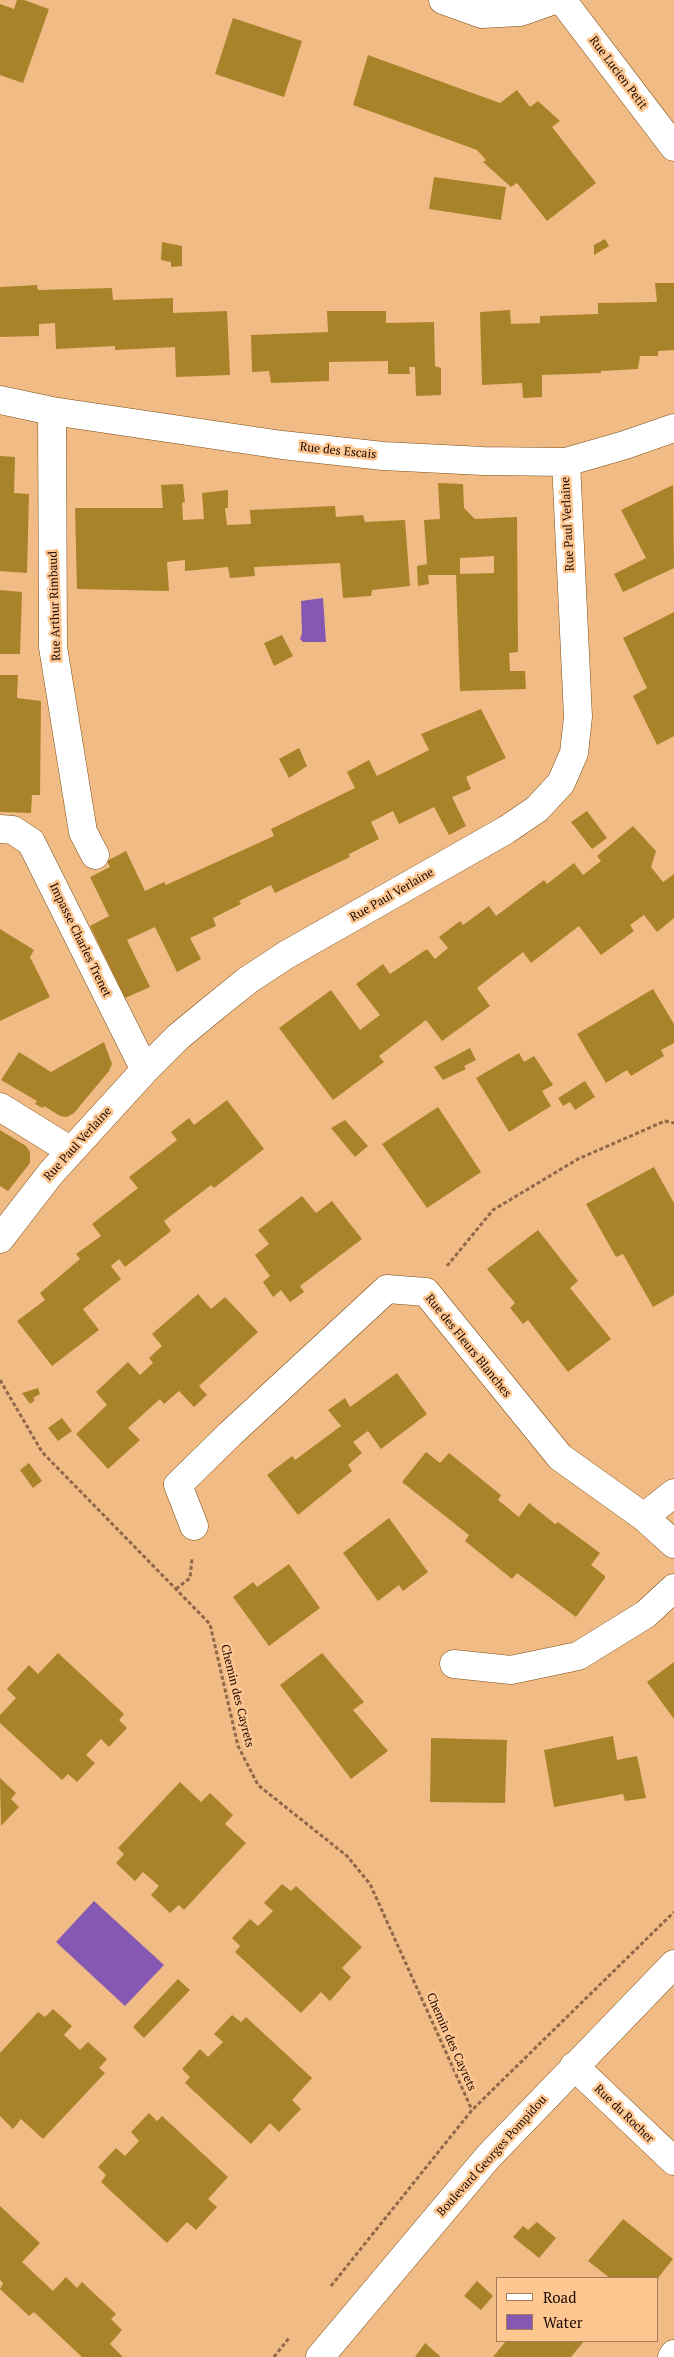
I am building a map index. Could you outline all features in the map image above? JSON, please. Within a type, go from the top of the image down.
[{"type":"street","points":[[443,0],[482,14],[520,12],[554,0]]},
{"type":"street","name":"Rue Lucien Petit","points":[[562,0],[674,147]]},
{"type":"street","name":"Rue des Escais","points":[[0,400],[52,411],[282,445],[383,456],[566,462],[625,446],[674,428]]},
{"type":"street","name":"Rue Arthur Rimbaud","points":[[52,411],[53,647],[83,832],[96,856]]},
{"type":"street","name":"Rue Paul Verlaine","points":[[0,1239],[50,1173],[144,1070],[178,1037],[248,980],[286,955],[506,830],[537,809],[561,783],[574,753],[578,717],[566,462]]},
{"type":"street","name":"Impasse Charles Trenet","points":[[0,829],[13,830],[31,842],[144,1070]]},
{"type":"street","points":[[0,1107],[71,1151]]},
{"type":"street","name":"Rue des Fleurs Blanches","points":[[194,1526],[178,1485],[230,1434],[387,1289],[426,1292],[560,1457],[644,1517],[674,1544]]},
{"type":"street","points":[[644,1517],[674,1493]]},
{"type":"street","points":[[454,1664],[511,1670],[578,1656],[646,1614],[674,1588]]},
{"type":"street","name":"Boulevard Georges Pompidou","points":[[320,2357],[488,2157],[674,1964]]},
{"type":"street","name":"Rue du Rocher","points":[[574,2066],[674,2161]]},
{"type":"path","points":[[426,1292],[493,1210],[578,1159],[665,1121],[674,1123]]},
{"type":"path","name":"Chemin des Cayrets","points":[[0,1380],[42,1452],[210,1624],[238,1746],[258,1785],[347,1856],[370,1884],[472,2110]]},
{"type":"water","points":[[323,598],[326,642],[303,642],[300,639],[302,633],[301,601]]},
{"type":"water","points":[[94,1901],[164,1965],[125,2006],[56,1942]]},
{"type":"building","points":[[17,0],[24,0],[49,9],[23,83],[0,75],[0,4],[14,9]]},
{"type":"building","points":[[233,18],[302,41],[284,97],[215,74]]},
{"type":"building","points":[[368,55],[500,103],[517,90],[530,107],[538,101],[560,121],[552,127],[596,183],[547,221],[517,183],[511,187],[483,162],[486,160],[477,150],[353,105]]},
{"type":"building","points":[[434,177],[506,187],[501,220],[429,209]]},
{"type":"building","points":[[605,239],[609,246],[594,255],[594,245]]},
{"type":"building","points":[[162,242],[182,246],[182,266],[171,267],[171,262],[161,260]]},
{"type":"building","points":[[655,283],[674,283],[674,350],[658,351],[658,356],[640,356],[638,369],[601,371],[601,373],[542,375],[542,397],[523,398],[522,383],[482,385],[480,312],[510,310],[511,324],[540,323],[540,316],[598,314],[598,303],[657,302]]},
{"type":"building","points":[[37,285],[38,290],[112,288],[113,300],[173,298],[173,313],[227,311],[230,375],[176,377],[175,347],[115,350],[115,346],[56,349],[55,323],[39,324],[39,336],[0,337],[0,287]]},
{"type":"building","points":[[327,311],[386,311],[386,323],[434,322],[435,366],[441,368],[441,395],[416,396],[415,367],[409,367],[410,374],[388,374],[388,361],[329,362],[329,381],[271,383],[269,371],[252,372],[251,335],[328,332]]},
{"type":"building","points":[[0,456],[15,457],[14,493],[29,494],[27,573],[0,571]]},
{"type":"building","points":[[438,483],[463,484],[464,508],[475,519],[517,517],[518,652],[509,653],[510,671],[525,671],[526,689],[460,691],[456,575],[428,575],[429,584],[418,586],[417,566],[427,564],[424,520],[440,519]],"holes":[[[494,556],[494,573],[460,574],[460,558]]]},
{"type":"building","points":[[183,484],[185,502],[182,503],[183,520],[204,519],[202,493],[228,490],[228,508],[225,508],[227,525],[251,524],[250,510],[335,506],[336,517],[363,515],[365,522],[405,520],[410,586],[372,590],[371,596],[343,598],[340,563],[254,567],[255,576],[230,578],[228,567],[185,571],[185,560],[167,562],[169,591],[77,589],[75,508],[163,508],[161,485]]},
{"type":"building","points":[[673,485],[674,568],[623,592],[614,574],[646,558],[621,510]]},
{"type":"building","points":[[0,590],[22,592],[20,654],[0,654]]},
{"type":"building","points":[[674,612],[674,736],[657,745],[633,696],[647,688],[623,638]]},
{"type":"building","points":[[282,635],[293,656],[274,666],[264,643]]},
{"type":"building","points":[[0,675],[18,675],[17,698],[41,701],[40,795],[32,795],[31,813],[0,812]]},
{"type":"building","points":[[481,709],[506,758],[466,777],[471,789],[452,797],[466,826],[449,835],[434,807],[399,824],[393,811],[371,822],[379,839],[349,854],[350,857],[275,893],[271,885],[239,901],[241,904],[213,918],[216,926],[190,938],[201,959],[177,972],[155,927],[127,940],[150,987],[125,998],[90,926],[109,916],[90,877],[110,867],[107,861],[126,851],[145,891],[164,882],[166,885],[274,836],[271,829],[355,788],[347,772],[369,760],[377,776],[429,750],[421,734]]},
{"type":"building","points":[[299,748],[307,766],[289,778],[279,759]]},
{"type":"building","points":[[587,811],[607,838],[592,849],[571,822]]},
{"type":"building","points":[[633,826],[656,851],[651,867],[663,882],[674,874],[674,918],[657,932],[644,915],[630,925],[634,931],[601,955],[579,926],[531,963],[523,952],[477,988],[490,1006],[442,1041],[426,1020],[379,1056],[384,1062],[333,1100],[279,1028],[331,990],[360,1030],[380,1015],[356,984],[383,964],[390,974],[427,949],[435,959],[448,948],[439,937],[460,921],[463,925],[489,906],[496,916],[544,880],[547,884],[574,863],[583,875],[601,861],[597,856]]},
{"type":"building","points":[[0,929],[34,950],[30,957],[50,997],[0,1021]]},
{"type":"building","points":[[653,989],[674,1024],[674,1043],[661,1050],[664,1056],[631,1076],[627,1070],[606,1083],[577,1034]]},
{"type":"building","points":[[104,1042],[112,1064],[109,1071],[74,1113],[67,1117],[60,1116],[44,1106],[43,1108],[35,1104],[37,1101],[1,1080],[19,1052],[51,1072]]},
{"type":"building","points":[[470,1048],[476,1060],[464,1066],[466,1069],[443,1080],[434,1067]]},
{"type":"building","points":[[519,1053],[524,1062],[534,1056],[553,1085],[542,1091],[551,1106],[509,1132],[476,1078]]},
{"type":"building","points":[[585,1081],[595,1097],[575,1110],[570,1102],[563,1106],[558,1098]]},
{"type":"building","points":[[227,1100],[264,1149],[214,1188],[211,1185],[164,1221],[171,1231],[125,1267],[119,1259],[111,1266],[121,1279],[83,1309],[99,1330],[52,1366],[17,1321],[45,1300],[40,1293],[80,1259],[76,1254],[101,1236],[92,1224],[138,1188],[129,1177],[177,1140],[171,1132],[189,1118],[194,1125]]},
{"type":"building","points":[[438,1107],[481,1172],[427,1208],[382,1144]]},
{"type":"building","points":[[345,1120],[368,1146],[355,1157],[331,1128]]},
{"type":"building","points":[[0,1130],[26,1146],[30,1152],[30,1163],[8,1191],[0,1186]]},
{"type":"building","points":[[654,1167],[674,1203],[674,1295],[653,1307],[623,1254],[616,1257],[586,1204]]},
{"type":"building","points":[[302,1196],[316,1213],[332,1201],[362,1239],[300,1286],[304,1292],[290,1302],[281,1290],[273,1297],[263,1282],[270,1276],[255,1255],[269,1244],[258,1230]]},
{"type":"building","points":[[538,1230],[578,1281],[570,1288],[611,1339],[568,1372],[528,1320],[523,1324],[510,1308],[515,1303],[487,1269]]},
{"type":"building","points":[[198,1294],[211,1309],[225,1297],[258,1332],[199,1386],[207,1395],[194,1407],[179,1391],[164,1404],[160,1399],[128,1428],[140,1440],[108,1469],[76,1434],[107,1405],[96,1392],[128,1362],[140,1375],[153,1363],[149,1358],[162,1346],[152,1334]]},
{"type":"building","points":[[397,1373],[427,1414],[381,1449],[368,1431],[353,1442],[362,1453],[348,1465],[352,1471],[298,1515],[267,1475],[292,1456],[295,1460],[341,1426],[328,1410],[345,1398],[350,1407]]},
{"type":"building","points":[[38,1388],[40,1394],[33,1398],[35,1400],[30,1404],[22,1393]]},
{"type":"building","points":[[62,1418],[72,1431],[58,1441],[48,1428]]},
{"type":"building","points":[[426,1452],[440,1463],[449,1453],[501,1495],[498,1500],[519,1517],[529,1503],[555,1524],[558,1522],[600,1553],[591,1565],[605,1578],[576,1617],[517,1573],[512,1579],[465,1541],[469,1535],[402,1482]]},
{"type":"building","points":[[29,1463],[42,1481],[33,1488],[20,1470]]},
{"type":"building","points":[[389,1518],[428,1572],[403,1591],[399,1585],[378,1601],[343,1553]]},
{"type":"building","points":[[289,1564],[320,1608],[269,1646],[233,1597],[253,1582],[257,1587]]},
{"type":"building","points":[[58,1653],[124,1714],[119,1720],[127,1728],[109,1747],[101,1739],[86,1755],[95,1763],[77,1782],[68,1774],[62,1780],[0,1723],[0,1715],[16,1698],[7,1689],[29,1665],[38,1674]]},
{"type":"building","points":[[322,1653],[364,1702],[353,1710],[388,1751],[351,1779],[280,1685]]},
{"type":"building","points":[[674,1662],[674,1719],[647,1682]]},
{"type":"building","points":[[613,1736],[617,1760],[637,1756],[646,1798],[625,1801],[623,1794],[554,1807],[544,1750]]},
{"type":"building","points":[[431,1738],[507,1740],[505,1803],[430,1802]]},
{"type":"building","points":[[0,1778],[16,1793],[11,1799],[19,1807],[1,1826]]},
{"type":"building","points":[[180,1782],[201,1802],[210,1793],[233,1815],[225,1824],[246,1843],[184,1910],[179,1905],[170,1913],[151,1895],[159,1886],[143,1872],[135,1881],[116,1863],[124,1854],[118,1848]]},
{"type":"building","points":[[282,1884],[291,1891],[296,1886],[362,1947],[342,1968],[351,1977],[330,2001],[321,1992],[301,2013],[235,1952],[240,1946],[232,1938],[250,1919],[258,1926],[273,1911],[264,1903]]},
{"type":"building","points":[[178,1979],[190,1990],[144,2038],[133,2027]]},
{"type":"building","points":[[53,2009],[72,2026],[64,2035],[80,2050],[88,2042],[107,2059],[99,2068],[105,2073],[43,2139],[21,2119],[13,2129],[0,2116],[0,2053],[38,2012],[45,2017]]},
{"type":"building","points":[[232,2015],[241,2022],[246,2017],[312,2078],[292,2100],[301,2109],[279,2132],[270,2123],[251,2144],[185,2083],[190,2077],[182,2069],[200,2049],[208,2057],[223,2042],[214,2034]]},
{"type":"building","points":[[149,2113],[157,2121],[162,2116],[228,2177],[208,2199],[217,2207],[196,2230],[187,2222],[167,2243],[101,2182],[106,2175],[98,2167],[116,2148],[125,2156],[139,2141],[131,2132]]},
{"type":"building","points":[[0,2206],[40,2243],[22,2262],[53,2291],[66,2277],[77,2288],[82,2282],[116,2314],[111,2319],[122,2330],[110,2344],[123,2357],[82,2357],[34,2312],[29,2316],[0,2289],[3,2283],[0,2280]]},
{"type":"building","points":[[623,2219],[673,2259],[659,2277],[609,2277],[588,2261]]},
{"type":"building","points":[[537,2222],[556,2238],[539,2258],[513,2237],[523,2226],[528,2230]]},
{"type":"building","points":[[477,2281],[493,2296],[481,2310],[464,2296]]},
{"type":"building","points":[[505,2342],[583,2342],[571,2357],[493,2357]]},
{"type":"building","points":[[425,2343],[441,2357],[415,2357]]}]
